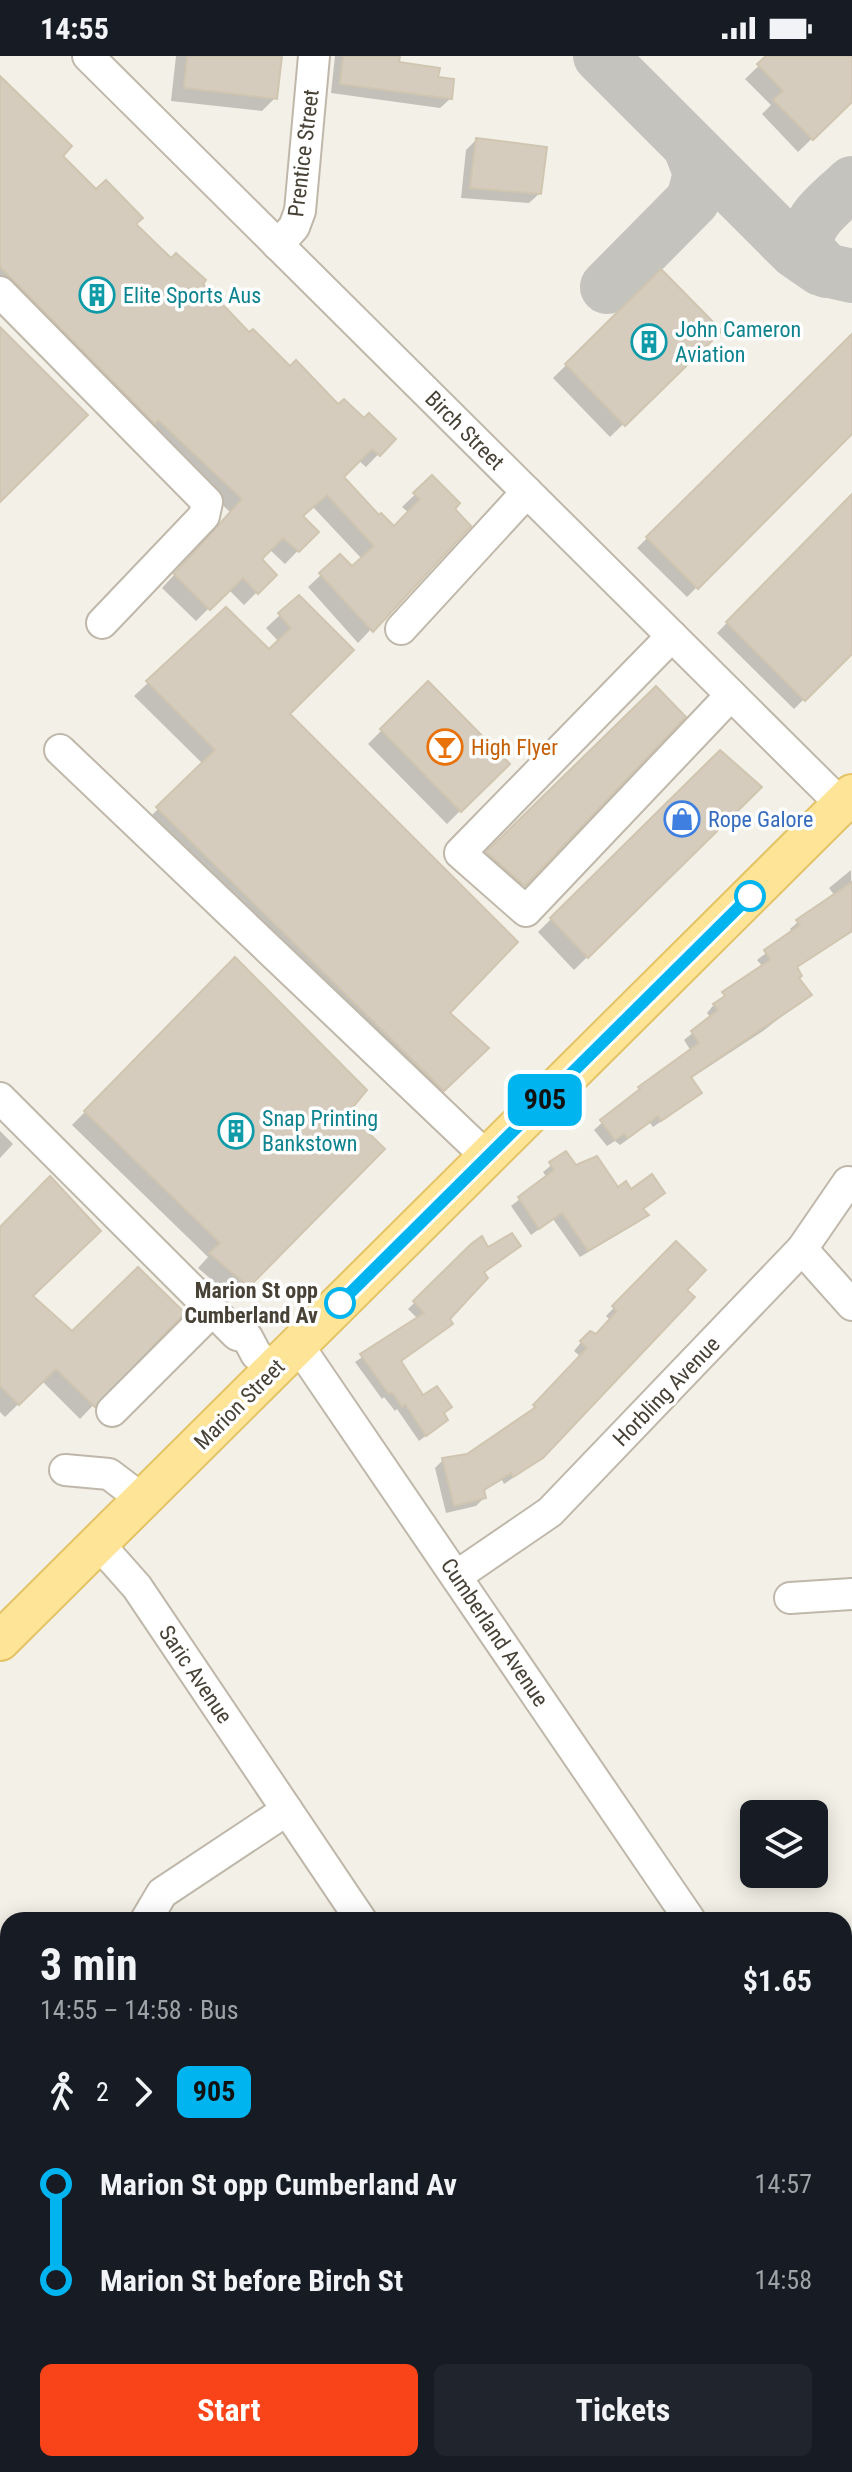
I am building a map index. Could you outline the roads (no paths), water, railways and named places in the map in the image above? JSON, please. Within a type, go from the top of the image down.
[{"type":"main road","name":"Marion Street","points":[[0,1641],[142,1499],[266,1351],[487,1157],[847,799]]},
{"type":"street","name":"Birch Street","points":[[88,56],[731,695],[847,799]]},
{"type":"street","name":"Prentice Street","points":[[278,245],[294,227],[300,211],[314,56]]},
{"type":"street","points":[[0,292],[207,502],[204,516],[102,623]]},
{"type":"street","points":[[401,629],[527,492]]},
{"type":"street","points":[[672,636],[460,853],[526,911],[731,695]]},
{"type":"street","points":[[60,750],[487,1157]]},
{"type":"street","name":"Cumberland Avenue","points":[[0,1098],[212,1311],[266,1351],[458,1575],[685,1912]]},
{"type":"street","name":"Horbling Avenue","points":[[458,1575],[550,1512],[802,1249],[848,1182]]},
{"type":"street","points":[[802,1249],[852,1305]]},
{"type":"street","points":[[112,1411],[212,1311]]},
{"type":"street","points":[[65,1470],[109,1474],[142,1499]]},
{"type":"street","name":"Saric Avenue","points":[[98,1543],[137,1587],[356,1912]]},
{"type":"street","points":[[790,1598],[852,1594]]},
{"type":"street","points":[[144,1912],[162,1893],[287,1810]]},
{"type":"place","name":"Elite Sports Aus","points":[[97,295]]},
{"type":"place","name":"John Cameron Aviation","points":[[649,342]]},
{"type":"place","name":"High Flyer","points":[[445,747]]},
{"type":"place","name":"Rope Galore","points":[[682,819]]},
{"type":"place","name":"Snap Printing Bankstown","points":[[236,1131]]},
{"type":"place","name":"Marion St opp Cumberland Av","points":[[340,1303]]}]
